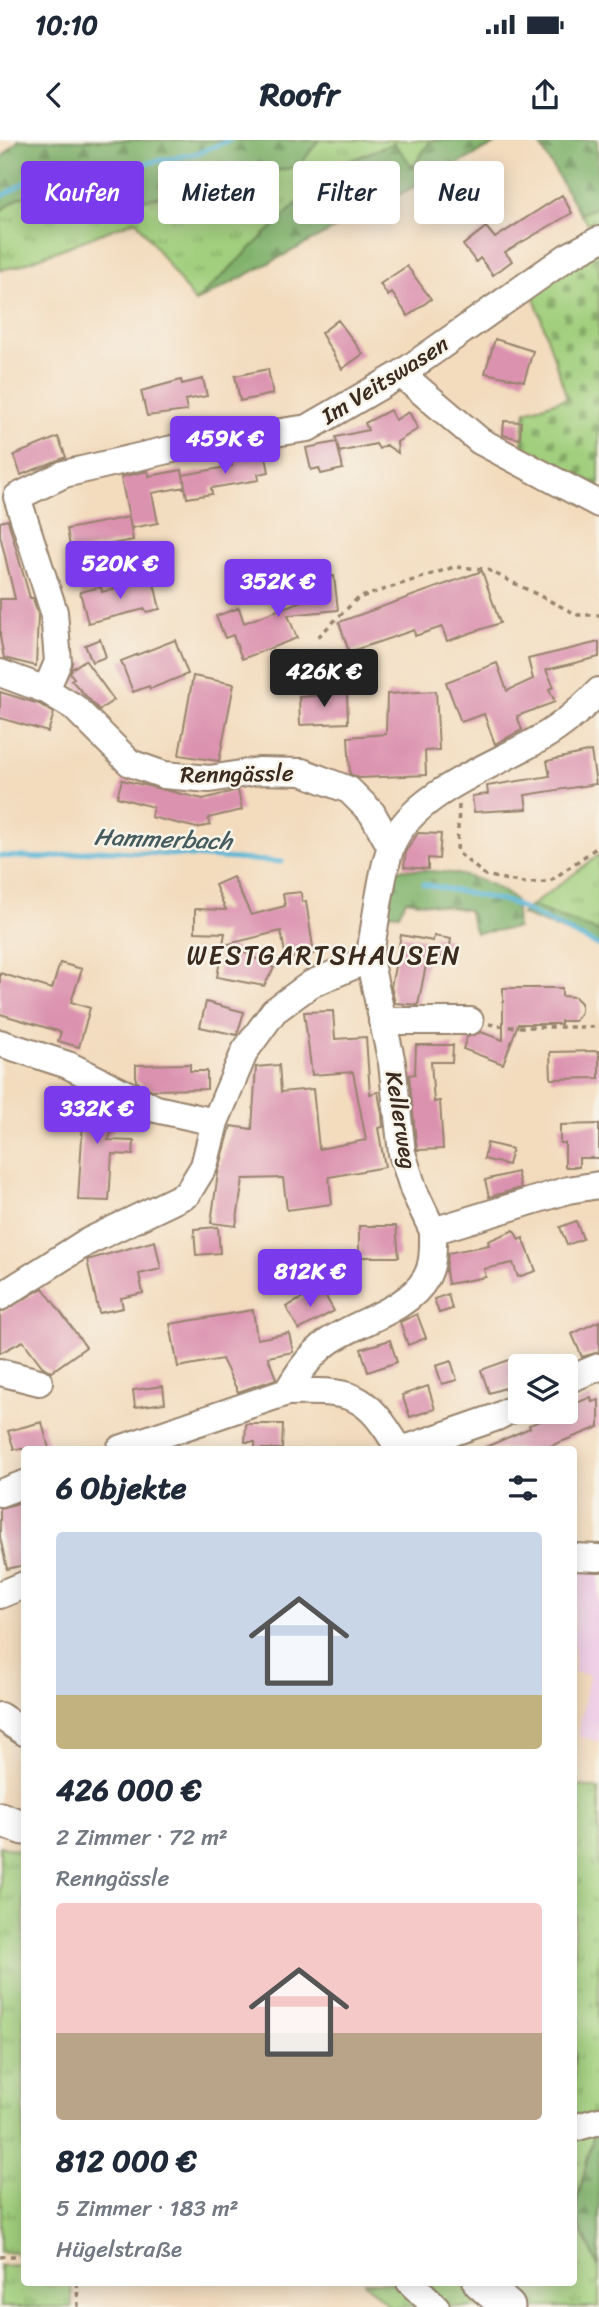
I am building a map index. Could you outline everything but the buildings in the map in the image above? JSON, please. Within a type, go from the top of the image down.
[{"type":"main road","points":[[0,1819],[21,1827]]},
{"type":"main road","points":[[484,2286],[508,2307]]},
{"type":"street","name":"Im Veitswasen","points":[[47,690],[58,662],[54,612],[17,497],[64,474],[181,447],[308,428],[401,374],[567,257],[599,240]]},
{"type":"street","points":[[401,374],[480,441],[599,503]]},
{"type":"street","name":"Renngässle","points":[[0,673],[47,690],[74,707],[130,763],[164,775],[210,779],[259,771],[302,772],[349,790],[372,813],[391,847]]},
{"type":"street","points":[[0,1297],[85,1243],[187,1194],[204,1166],[215,1122],[245,1051],[274,1011],[311,984],[369,960],[391,847],[402,825],[425,804],[534,742],[579,712],[599,691]]},
{"type":"street","name":"Kellerweg","points":[[369,960],[392,1063],[402,1153],[414,1191],[433,1231]]},
{"type":"street","points":[[382,1021],[470,1021]]},
{"type":"street","points":[[0,1042],[68,1065],[156,1109],[215,1122]]},
{"type":"street","points":[[287,1392],[301,1368],[327,1343],[412,1296],[427,1277],[433,1258],[433,1231],[568,1190],[599,1185]]},
{"type":"street","points":[[578,1376],[599,1367]]},
{"type":"street","points":[[0,1372],[39,1382]]},
{"type":"street","points":[[129,1446],[287,1392],[338,1391],[360,1399],[382,1419],[397,1446]]},
{"type":"street","points":[[414,1446],[508,1412]]},
{"type":"street","points":[[0,1493],[21,1485]]},
{"type":"street","points":[[577,1557],[599,1558]]},
{"type":"street","points":[[0,1595],[21,1586]]},
{"type":"street","points":[[0,1716],[21,1730]]},
{"type":"street","points":[[577,2126],[599,2121]]},
{"type":"street","points":[[414,2286],[436,2307]]},
{"type":"path","points":[[318,636],[358,598],[454,567],[486,569],[578,615],[599,615]]},
{"type":"path","points":[[460,782],[457,852],[485,875],[523,883],[549,882],[599,846]]},
{"type":"path","points":[[470,1021],[506,1027],[599,1027]]},
{"type":"path","points":[[0,2256],[21,2255]]},
{"type":"path","points":[[77,2286],[78,2307]]},
{"type":"shaded area","points":[[577,1570],[599,1574],[599,1742],[578,1736],[589,1675],[577,1673]]},
{"type":"green space","points":[[19,140],[319,140],[303,161],[293,161],[293,167],[279,170],[279,161],[158,161],[158,197],[144,200],[144,161],[21,161],[21,197],[0,211],[0,159]]},
{"type":"green space","points":[[319,140],[431,140],[417,161],[414,161],[413,167],[400,167],[400,161],[303,161]]},
{"type":"green space","points":[[431,140],[503,140],[463,161],[417,161]]},
{"type":"green space","points":[[537,140],[597,140],[599,206],[580,214]]},
{"type":"green space","points":[[394,143],[413,167],[414,187],[400,194],[400,161],[349,161]]},
{"type":"green space","points":[[293,167],[293,207],[279,221],[279,170]]},
{"type":"green space","points":[[158,197],[158,224],[276,224],[195,302],[139,224],[144,224],[144,200]]},
{"type":"green space","points":[[19,198],[21,224],[126,224],[18,266],[0,270],[0,211]]},
{"type":"green space","points":[[599,206],[599,229],[595,232],[580,214]]},
{"type":"green space","points":[[293,207],[293,224],[343,224],[195,302],[276,224],[279,224]]},
{"type":"green space","points":[[599,249],[599,488],[580,475],[521,451],[526,411],[567,398],[531,287]]},
{"type":"green space","points":[[599,855],[599,932],[531,906]]},
{"type":"green space","points":[[396,869],[458,874],[488,883],[515,900],[517,928],[476,933],[468,910],[406,900],[399,914],[387,913]]},
{"type":"green space","points":[[531,906],[599,932],[599,945],[521,914]]},
{"type":"green space","points":[[577,1785],[599,1789],[599,2112],[577,2119]]},
{"type":"green space","points":[[0,1846],[21,1851],[21,2252],[1,2253]]},
{"type":"green space","points":[[599,2128],[599,2267],[577,2220],[577,2202],[595,2129]]},
{"type":"green space","points":[[595,2129],[577,2200],[577,2134]]},
{"type":"green space","points":[[577,2220],[599,2268],[599,2307],[534,2307],[507,2286],[577,2286]]},
{"type":"green space","points":[[21,2265],[21,2286],[71,2286],[72,2307],[0,2307],[0,2266]]},
{"type":"green space","points":[[368,2286],[406,2286],[430,2307],[390,2307]]},
{"type":"green space","points":[[428,2286],[464,2286],[483,2307],[449,2307]]},
{"type":"waterway","points":[[0,198],[28,180],[75,163],[127,167],[198,153],[230,140]]},
{"type":"waterway","name":"Hammerbach","points":[[0,856],[47,858],[99,850],[282,862]]},
{"type":"waterway","name":"Hammerbach","points":[[423,884],[509,902],[599,946]]},
{"type":"district","name":"WESTGARTSHAUSEN","points":[[324,955]]}]
